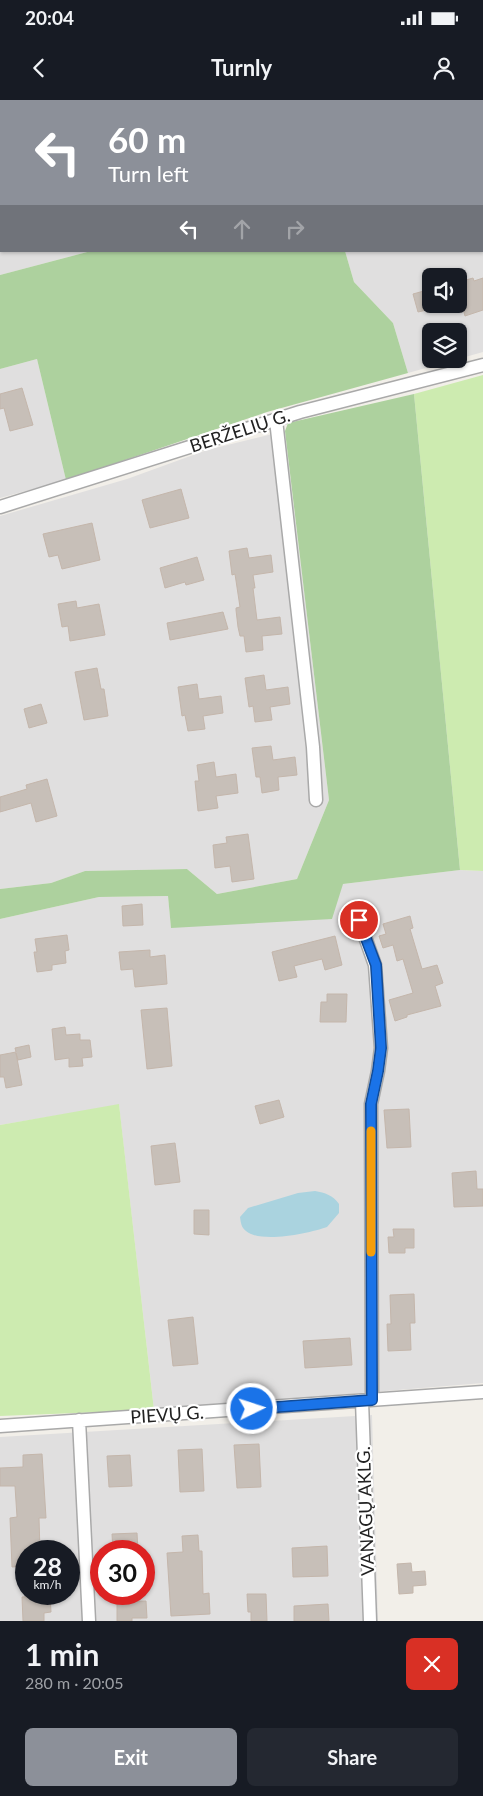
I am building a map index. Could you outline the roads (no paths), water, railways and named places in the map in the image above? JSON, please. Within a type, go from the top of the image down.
[{"type":"street","name":"BERŽELIŲ G.","points":[[0,507],[276,420],[483,364]]},
{"type":"street","points":[[276,420],[316,800]]},
{"type":"street","name":"VANAGŲ AKLG.","points":[[359,920],[376,965],[381,1048],[371,1104],[367,1401],[370,1621]]},
{"type":"street","name":"PIEVŲ G.","points":[[0,1426],[483,1392]]},
{"type":"street","points":[[79,1420],[89,1621]]},
{"type":"water","points":[[315,1191],[334,1198],[339,1204],[339,1213],[327,1227],[286,1236],[263,1237],[253,1235],[242,1226],[240,1217],[248,1208],[298,1193]]}]
